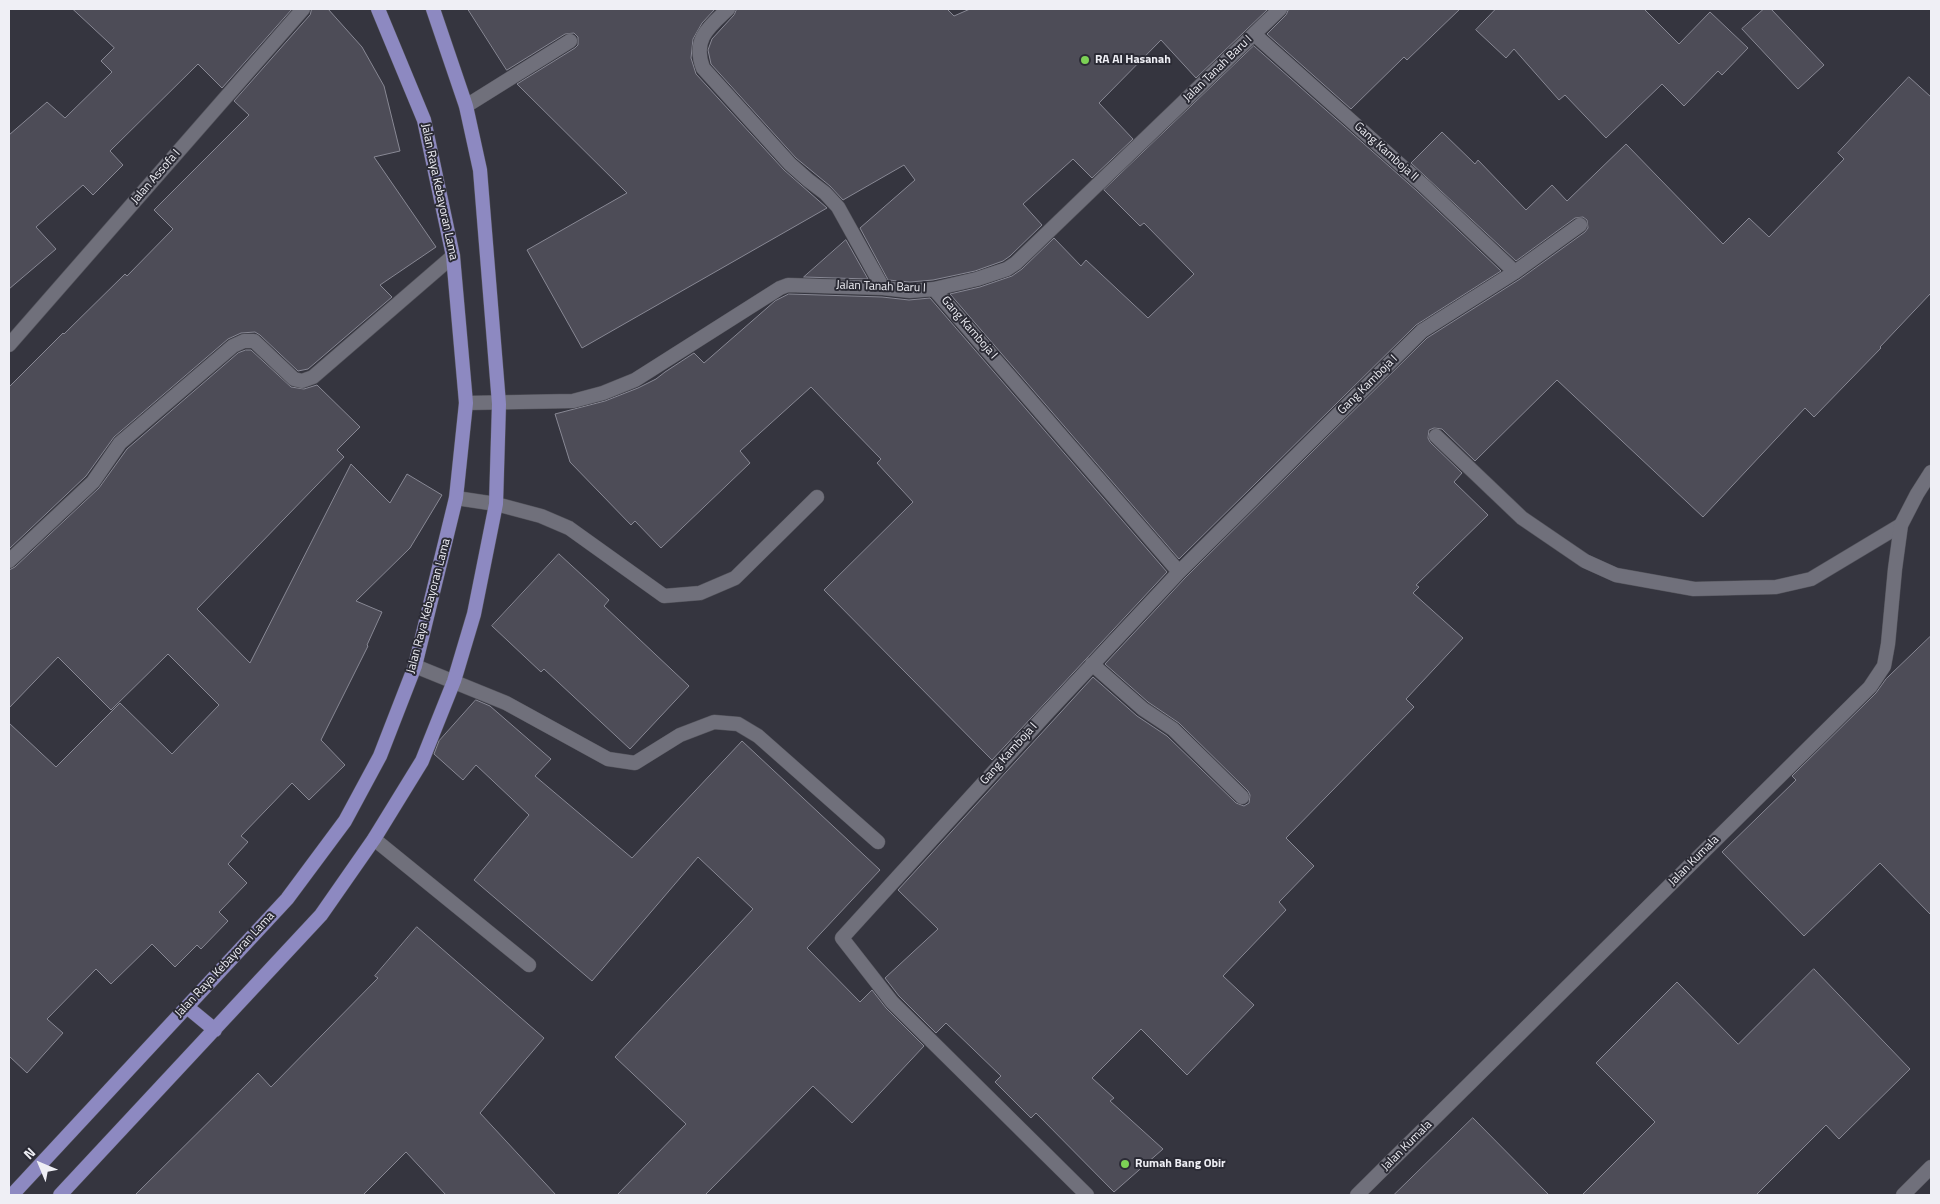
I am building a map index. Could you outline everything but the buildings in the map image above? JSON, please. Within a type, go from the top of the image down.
[{"type":"main road","name":"Jalan Raya Kebayoran Lama","points":[[12,1195],[288,899],[345,821],[380,756],[415,666],[456,498],[466,403],[453,256],[424,120],[378,9]]},
{"type":"main road","points":[[60,1195],[322,915],[374,839],[422,761],[454,681],[474,614],[496,504],[499,404],[480,170],[466,106],[433,9]]},
{"type":"main road","points":[[187,1007],[215,1030]]},
{"type":"street","name":"Jalan Assofa I","points":[[9,345],[303,9]]},
{"type":"street","points":[[728,9],[705,29],[699,57],[703,68],[790,164],[825,193],[838,208],[883,288]]},
{"type":"street","name":"Jalan Tanah Baru I","points":[[466,403],[499,404],[573,401],[590,397],[635,380],[780,288],[798,285],[883,288],[910,291],[934,289],[977,279],[1007,269],[1016,263],[1280,9]]},
{"type":"street","name":"Gang Kamboja II","points":[[1254,34],[1423,185],[1515,272]]},
{"type":"street","points":[[466,106],[570,41]]},
{"type":"street","name":"Gang Kamboja I","points":[[1086,1195],[892,1002],[842,938],[1092,664],[1179,572],[1422,331],[1515,272],[1580,225]]},
{"type":"street","points":[[9,561],[94,482],[120,443],[233,346],[244,341],[254,341],[294,379],[302,381],[313,377],[453,256]]},
{"type":"street","name":"Gang Kamboja I","points":[[934,289],[1179,572]]},
{"type":"street","points":[[1436,436],[1522,518],[1585,560],[1616,575],[1694,589],[1776,587],[1811,579],[1901,525]]},
{"type":"street","name":"Jalan Kumala","points":[[1357,1195],[1870,686],[1884,666],[1888,644],[1894,569],[1901,525],[1931,472]]},
{"type":"street","points":[[456,498],[496,504],[541,516],[569,528],[664,596],[700,593],[735,578],[817,497]]},
{"type":"street","points":[[1092,664],[1143,709],[1173,729],[1242,797]]},
{"type":"street","points":[[415,666],[506,703],[608,759],[635,762],[680,735],[714,722],[738,724],[758,736],[878,842]]},
{"type":"street","points":[[374,839],[529,965]]},
{"type":"street","points":[[1903,1195],[1931,1167]]},
{"type":"place","name":"RA Al Hasanah","points":[[1085,60]]},
{"type":"place","name":"Rumah Bang Obir","points":[[1125,1164]]}]
